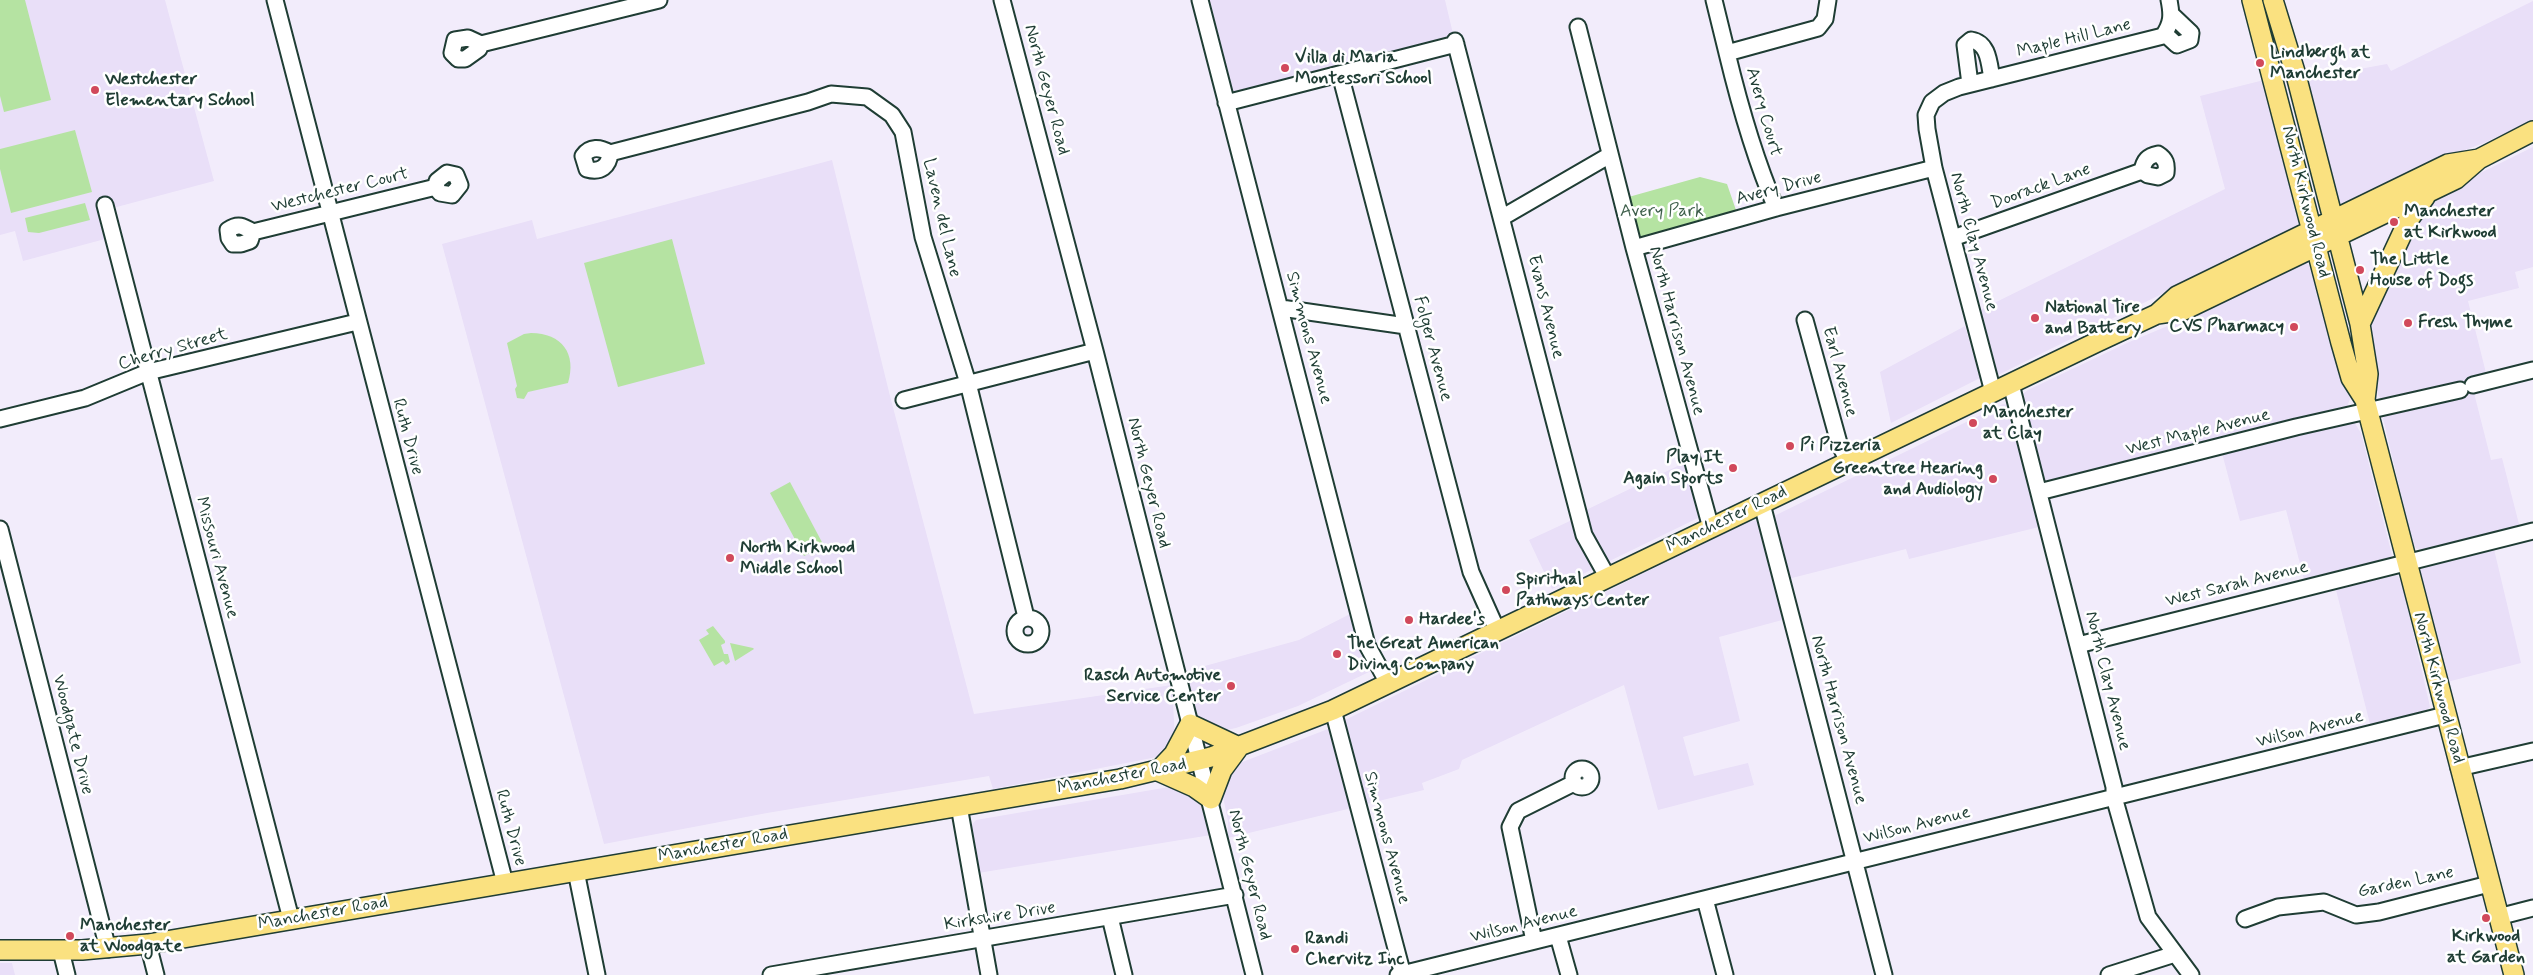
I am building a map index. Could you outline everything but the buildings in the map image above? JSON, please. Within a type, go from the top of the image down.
[{"type":"main road","name":"North Kirkwood Road","points":[[2252,0],[2351,378],[2366,406],[2514,975]]},
{"type":"main road","name":"North Kirkwood Road","points":[[2273,0],[2296,75],[2360,324],[2368,374],[2366,406]]},
{"type":"main road","name":"Manchester Road","points":[[0,950],[61,951],[108,949],[148,944],[959,806],[1158,771],[1200,760],[1239,747],[1333,710],[2157,314],[2184,310],[2448,164],[2479,158],[2533,132]]},
{"type":"main road","name":"Manchester Road","points":[[2335,228],[2429,193],[2456,179],[2479,158]]},
{"type":"main road","points":[[2360,324],[2409,219],[2429,193]]},
{"type":"main road","points":[[1190,724],[1239,747],[1222,770],[1211,800],[1194,787],[1158,771],[1174,754],[1190,724]]},
{"type":"street","name":"Ruth Drive","points":[[274,0],[505,883]]},
{"type":"street","points":[[481,44],[658,0]]},
{"type":"street","name":"North Geyer Road","points":[[1002,0],[1095,351],[1211,800],[1254,975]]},
{"type":"street","name":"Simmons Avenue","points":[[1200,0],[1282,308],[1367,645],[1388,683]]},
{"type":"street","name":"Avery Court","points":[[1714,0],[1745,127],[1776,208]]},
{"type":"street","name":"Avery Court","points":[[1727,53],[1818,28],[1825,19],[1828,0]]},
{"type":"street","points":[[2171,7],[2191,33],[2190,40],[2177,45],[2165,34],[2171,7]]},
{"type":"street","name":"North Harrison Avenue","points":[[1578,27],[1634,248],[1711,528]]},
{"type":"street","name":"Maple Hill Lane","points":[[1932,102],[1944,93],[1970,84],[2165,34]]},
{"type":"street","points":[[1970,84],[1965,45],[1971,40],[1979,42],[1985,47],[1992,79]]},
{"type":"street","name":"Evans Avenue","points":[[1340,74],[1456,43],[1503,217],[1584,535],[1608,578]]},
{"type":"street","points":[[1226,103],[1340,74]]},
{"type":"street","name":"Folger Avenue","points":[[1340,74],[1472,572],[1497,630]]},
{"type":"street","name":"Laven del Lane","points":[[610,153],[831,94],[866,97],[883,107],[899,123],[903,132],[923,237],[968,383],[1026,617]]},
{"type":"street","name":"North Clay Avenue","points":[[1932,102],[1926,115],[1934,168],[1993,392]]},
{"type":"street","points":[[1503,217],[1610,155]]},
{"type":"street","name":"Avery Drive","points":[[1634,248],[1776,208],[1934,168]]},
{"type":"street","name":"Doorack Lane","points":[[1953,238],[2142,171]]},
{"type":"street","name":"Westchester Court","points":[[253,232],[436,188]]},
{"type":"street","name":"Missouri Avenue","points":[[105,205],[291,919]]},
{"type":"street","points":[[1282,308],[1406,326]]},
{"type":"street","name":"Earl Avenue","points":[[1805,320],[1839,444],[1848,462]]},
{"type":"street","name":"Cherry Street","points":[[0,418],[85,398],[148,372],[357,322]]},
{"type":"street","points":[[904,400],[1095,351]]},
{"type":"street","name":"West Maple Avenue","points":[[2039,492],[2288,429],[2366,406],[2467,387],[2533,370]]},
{"type":"street","name":"North Clay Avenue","points":[[2011,384],[2114,787],[2114,797],[2148,917],[2192,975]]},
{"type":"street","name":"North Harrison Avenue","points":[[1762,504],[1884,975]]},
{"type":"street","name":"Woodgate Drive","points":[[0,529],[108,949]]},
{"type":"street","name":"West Sarah Avenue","points":[[2078,645],[2533,531]]},
{"type":"street","name":"Simmons Avenue","points":[[1333,710],[1401,975]]},
{"type":"street","name":"Wilson Avenue","points":[[1401,975],[1855,860],[2445,715]]},
{"type":"street","points":[[2459,768],[2531,750]]},
{"type":"street","points":[[1534,942],[1510,827],[1518,811],[1574,783]]},
{"type":"street","points":[[959,806],[989,975]]},
{"type":"street","points":[[576,871],[597,975]]},
{"type":"street","name":"Garden Lane","points":[[2244,919],[2278,907],[2324,902],[2356,915],[2379,912],[2489,884]]},
{"type":"street","name":"Kirkshire Drive","points":[[771,975],[856,968],[982,938],[1235,895]]},
{"type":"street","points":[[1705,899],[1724,975]]},
{"type":"street","points":[[2498,917],[2533,908]]},
{"type":"street","points":[[1110,917],[1124,975]]},
{"type":"street","points":[[1558,936],[1568,975]]},
{"type":"street","points":[[148,944],[156,975]]},
{"type":"street","points":[[61,951],[67,975]]},
{"type":"street","points":[[2109,975],[2175,954]]},
{"type":"shaded area","name":"Westchester Elementary School","points":[[0,0],[165,0],[214,181],[98,212],[105,239],[23,261],[15,231],[0,235]]},
{"type":"shaded area","name":"Villa di Maria Montessori School","points":[[1210,0],[1445,0],[1454,38],[1233,97]]},
{"type":"shaded area","points":[[2533,1],[2533,120],[2484,143],[2438,160],[2347,204],[2337,203],[2304,79],[2387,64],[2391,71]]},
{"type":"shaded area","points":[[2264,81],[2299,218],[2297,227],[2000,374],[1996,374],[1978,311],[2225,189],[2200,96]]},
{"type":"shaded area","points":[[2533,147],[2533,267],[2515,272],[2519,288],[2468,301],[2487,377],[2382,400],[2378,395],[2367,330],[2411,226],[2438,194]]},
{"type":"shaded area","name":"North Kirkwood Middle School","points":[[832,160],[890,396],[974,714],[1172,685],[1175,739],[1162,756],[993,789],[989,776],[767,813],[604,844],[442,244],[532,220],[537,239]]},
{"type":"shaded area","points":[[2306,263],[2313,268],[2348,390],[2350,399],[2346,409],[2047,485],[2043,481],[2023,400],[2024,393],[2127,343],[2220,304]]},
{"type":"shaded area","points":[[1965,326],[1980,378],[1891,423],[1880,372]]},
{"type":"shaded area","points":[[2473,389],[2491,460],[2502,458],[2520,528],[2429,550],[2417,549],[2413,545],[2383,418],[2392,410]]},
{"type":"shaded area","points":[[2003,404],[2012,406],[2043,526],[1909,559],[1906,549],[1788,579],[1773,520],[1774,516]]},
{"type":"shaded area","points":[[2348,421],[2354,422],[2361,433],[2392,555],[2389,560],[2305,583],[2286,510],[2240,521],[2222,453]]},
{"type":"shaded area","points":[[1686,462],[1700,517],[1552,589],[1529,540],[1585,514],[1586,510]]},
{"type":"shaded area","points":[[1758,520],[1762,523],[1786,619],[1719,637],[1740,721],[1683,737],[1694,776],[1748,763],[1754,785],[1658,810],[1624,685],[1462,760],[1459,769],[1422,783],[1424,790],[1362,805],[1343,723],[1345,720],[1748,522]]},
{"type":"shaded area","points":[[2493,545],[2521,663],[2447,682],[2420,574],[2421,569],[2423,564]]},
{"type":"shaded area","points":[[2395,572],[2402,583],[2430,707],[2422,714],[2371,728],[2335,586]]},
{"type":"shaded area","points":[[1354,612],[1372,669],[1369,672],[1298,706],[1236,728],[1226,730],[1202,722],[1195,711],[1183,672],[1299,640]]},
{"type":"shaded area","points":[[1328,729],[1332,731],[1352,808],[1228,838],[1228,821],[1222,792],[1232,766]]},
{"type":"shaded area","points":[[1175,786],[1201,796],[1211,835],[978,873],[970,827],[976,820]]},
{"type":"shaded area","points":[[0,963],[12,963],[15,975],[0,975]]},
{"type":"green space","points":[[0,0],[25,0],[51,100],[4,112],[0,96]]},
{"type":"green space","points":[[75,130],[92,192],[11,213],[0,169],[0,149]]},
{"type":"green space","name":"Avery Park","points":[[1700,177],[1727,184],[1738,216],[1636,244],[1625,198]]},
{"type":"green space","points":[[85,203],[90,220],[39,233],[28,232],[25,218]]},
{"type":"green space","points":[[672,239],[705,364],[618,387],[584,263]]},
{"type":"green space","points":[[531,333],[551,337],[565,347],[570,363],[568,383],[528,392],[524,399],[517,398],[515,389],[517,386],[507,343],[524,334]]},
{"type":"green space","points":[[790,482],[824,546],[804,556],[770,493]]},
{"type":"green space","points":[[713,626],[725,641],[721,645],[724,654],[728,654],[730,662],[726,665],[723,661],[714,666],[699,640],[709,634],[706,630]]},
{"type":"green space","points":[[730,643],[753,648],[754,649],[735,661]]},
{"type":"place","name":"Lindbergh at Manchester","points":[[2260,63]]},
{"type":"place","name":"Villa di Maria Montessori School","points":[[1285,68]]},
{"type":"place","name":"Westchester Elementary School","points":[[95,90]]},
{"type":"place","name":"Manchester at Kirkwood","points":[[2394,222]]},
{"type":"place","name":"The Little House of Dogs","points":[[2360,270]]},
{"type":"place","name":"National Tire and Battery","points":[[2035,318]]},
{"type":"place","name":"Fresh Thyme","points":[[2408,323]]},
{"type":"place","name":"CVS Pharmacy","points":[[2294,327]]},
{"type":"place","name":"Manchester at Clay","points":[[1973,423]]},
{"type":"place","name":"Pi Pizzeria","points":[[1790,446]]},
{"type":"place","name":"Play It Again Sports","points":[[1733,468]]},
{"type":"place","name":"Greentree Hearing and Audiology","points":[[1993,479]]},
{"type":"place","name":"North Kirkwood Middle School","points":[[730,558]]},
{"type":"place","name":"Spiritual Pathways Center","points":[[1506,590]]},
{"type":"place","name":"Hardee's","points":[[1409,620]]},
{"type":"place","name":"The Great American Diving Company","points":[[1337,654]]},
{"type":"place","name":"Rasch Automotive Service Center","points":[[1231,686]]},
{"type":"place","name":"Kirkwood at Garden","points":[[2486,918]]},
{"type":"place","name":"Manchester at Woodgate","points":[[70,936]]},
{"type":"place","name":"Randi Chervitz Inc","points":[[1295,949]]}]
